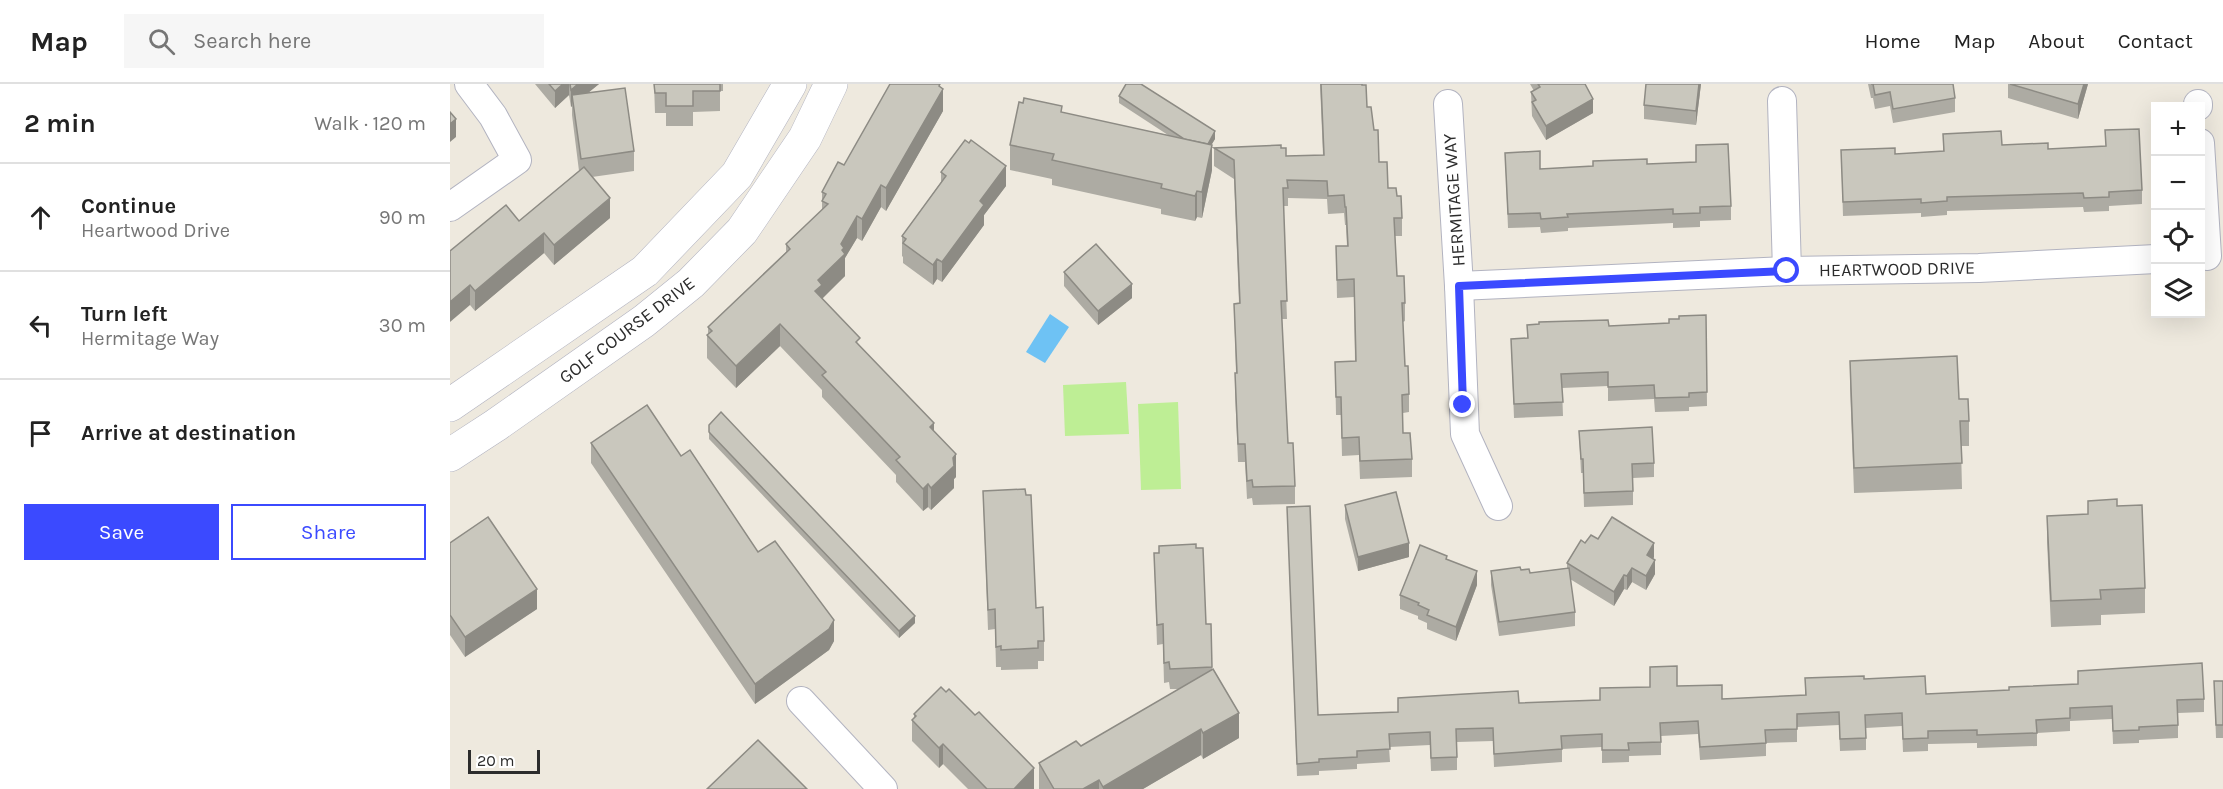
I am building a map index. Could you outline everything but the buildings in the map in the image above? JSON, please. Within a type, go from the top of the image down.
[{"type":"street","points":[[450,207],[517,160],[493,116],[469,84]]},
{"type":"street","name":"GOLF COURSE DRIVE","points":[[450,405],[645,271],[737,175],[790,84]]},
{"type":"street","name":"GOLF COURSE DRIVE","points":[[450,455],[644,321],[691,283],[742,231],[805,138],[831,84]]},
{"type":"street","points":[[1782,101],[1787,271]]},
{"type":"street","name":"HERMITAGE WAY","points":[[1448,104],[1465,434],[1498,506]]},
{"type":"street","points":[[2201,156],[2210,256]]},
{"type":"street","name":"HEARTWOOD DRIVE","points":[[1459,286],[1787,271],[1979,268],[2151,259]]},
{"type":"street","points":[[801,701],[883,789]]},
{"type":"green space","points":[[1126,382],[1129,434],[1065,436],[1063,385]]},
{"type":"green space","points":[[1178,402],[1181,489],[1141,490],[1138,404]]},
{"type":"water","points":[[1050,314],[1069,327],[1045,363],[1026,352]]},
{"type":"route","points":[[1463,405],[1459,286],[1787,271]]}]
